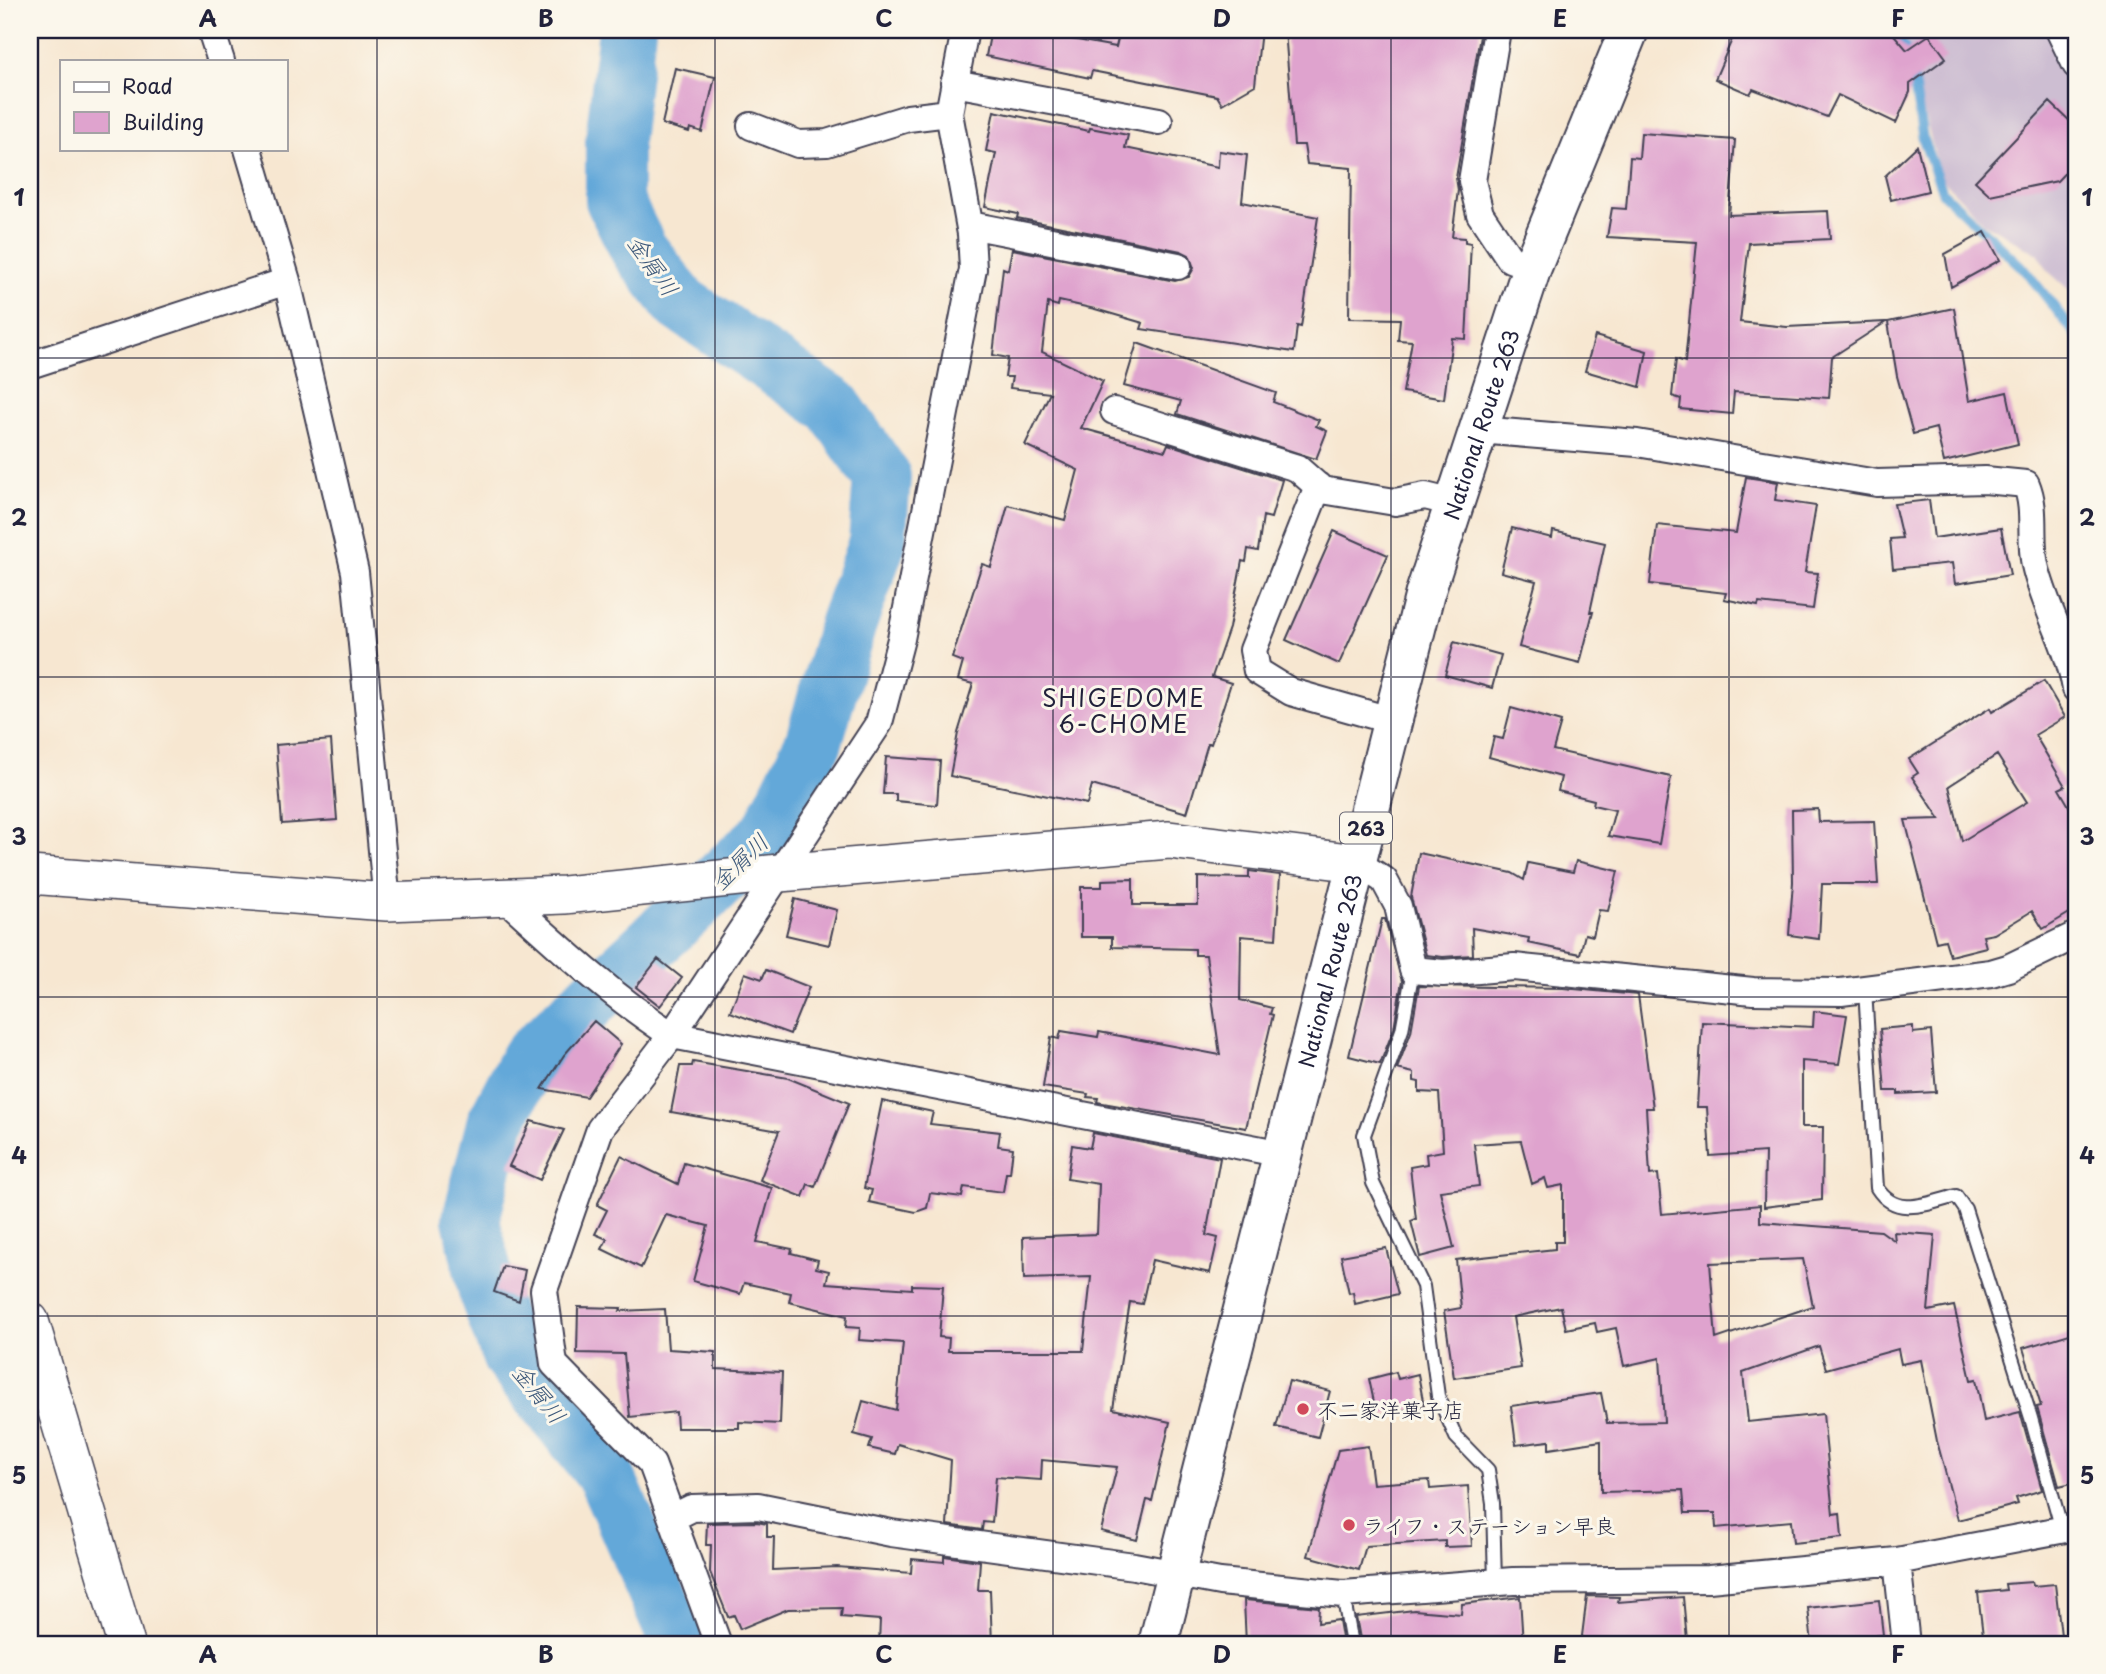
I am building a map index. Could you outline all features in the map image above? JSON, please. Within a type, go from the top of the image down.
[{"type":"highway","name":"National Route 263","points":[[1158,1644],[1425,593],[1532,267],[1629,30]]},
{"type":"street","points":[[211,30],[221,60]]},
{"type":"street","points":[[718,1644],[652,1464],[554,1364],[544,1290],[600,1129],[672,1035],[878,723],[901,639],[973,269],[970,225],[949,113],[965,30]]},
{"type":"street","points":[[1497,30],[1472,181],[1480,214],[1510,258],[1532,267]]},
{"type":"street","points":[[2059,30],[2076,65]]},
{"type":"street","points":[[954,83],[1159,121]]},
{"type":"street","points":[[751,126],[798,144],[827,143],[908,118],[949,113]]},
{"type":"street","points":[[248,150],[287,281],[355,572],[387,902]]},
{"type":"street","points":[[970,225],[1178,266]]},
{"type":"street","points":[[30,365],[287,281]]},
{"type":"street","points":[[1114,411],[1297,468],[1318,486],[1395,502],[1425,496],[1454,503]]},
{"type":"street","points":[[1478,430],[1637,443],[1877,483],[1985,480],[2026,484],[2032,497],[2035,564],[2069,655],[2076,689]]},
{"type":"street","points":[[1318,486],[1253,650],[1257,671],[1291,692],[1393,722]]},
{"type":"street","points":[[30,875],[387,902],[505,898],[1169,840],[1357,863],[1384,880],[1398,906],[1413,970],[1443,974],[1514,967],[1753,991],[1841,992],[1992,973],[2008,968],[2076,934]]},
{"type":"street","points":[[505,898],[595,980],[631,1009],[672,1035],[1283,1154]]},
{"type":"street","points":[[30,1321],[126,1644]]},
{"type":"street","points":[[672,1518],[692,1508],[758,1506],[891,1533],[1220,1582],[1343,1594],[1495,1583],[1709,1579],[1897,1561],[2069,1529]]},
{"type":"street","points":[[1897,1561],[1906,1644]]},
{"type":"lane","points":[[1413,970],[1402,1030],[1364,1135],[1373,1183],[1423,1286],[1438,1396],[1456,1437],[1488,1470],[1493,1503],[1495,1583]]},
{"type":"lane","points":[[1865,989],[1877,1188],[1885,1200],[1908,1209],[1956,1196],[1965,1209],[2069,1529]]},
{"type":"lane","points":[[1343,1594],[1352,1644]]},
{"type":"shaded area","points":[[1898,30],[2051,30],[2076,70],[2076,296],[2049,272],[2038,254],[1984,223],[1941,178],[1919,94],[1915,61]]},
{"type":"building","points":[[991,30],[1022,30],[1116,47],[1120,30],[1261,30],[1255,85],[1222,104],[1217,96],[1092,71],[1090,78],[986,56]]},
{"type":"building","points":[[1285,30],[1481,30],[1456,178],[1458,190],[1452,237],[1465,238],[1465,242],[1471,243],[1466,339],[1452,338],[1444,399],[1403,392],[1412,341],[1398,340],[1400,319],[1349,318],[1351,168],[1307,164],[1304,145],[1294,145]]},
{"type":"building","points":[[1736,30],[1890,30],[1907,50],[1929,35],[1946,58],[1910,84],[1910,92],[1896,123],[1838,95],[1827,117],[1753,89],[1750,94],[1715,79]]},
{"type":"building","points":[[675,68],[715,77],[702,132],[690,128],[689,132],[662,124]]},
{"type":"building","points":[[2050,102],[2076,127],[2076,161],[2057,181],[1990,195],[1975,181]]},
{"type":"building","points":[[994,111],[1089,131],[1090,128],[1128,135],[1125,148],[1218,167],[1219,151],[1247,155],[1242,202],[1318,217],[1301,327],[1297,326],[1294,352],[1141,329],[1143,323],[1095,309],[1059,301],[1058,306],[1048,303],[1042,352],[1103,381],[1081,428],[1165,451],[1168,444],[1282,480],[1271,518],[1263,516],[1258,551],[1248,549],[1246,562],[1242,561],[1229,628],[1212,677],[1231,683],[1211,744],[1208,743],[1187,813],[1092,785],[1087,804],[950,776],[958,733],[973,684],[958,680],[963,662],[952,658],[982,564],[991,567],[1008,505],[1065,520],[1078,470],[1025,445],[1050,393],[1010,388],[1012,377],[1005,377],[1008,358],[993,355],[1003,268],[1008,270],[1012,249],[1175,281],[1189,277],[1194,268],[1189,255],[1181,251],[1017,218],[1018,214],[985,207],[996,153],[986,151]]},
{"type":"building","points":[[1641,133],[1735,140],[1729,215],[1828,211],[1830,239],[1749,243],[1740,322],[1787,327],[1886,322],[1832,357],[1829,398],[1734,392],[1732,414],[1680,409],[1681,399],[1672,396],[1676,359],[1685,362],[1697,242],[1607,237],[1612,208],[1626,209],[1630,157],[1639,158]]},
{"type":"building","points":[[1917,146],[1928,191],[1891,200],[1885,176]]},
{"type":"building","points":[[1985,232],[2000,260],[1951,287],[1945,254]]},
{"type":"building","points":[[1954,308],[1969,401],[2007,392],[2018,444],[1944,462],[1936,428],[1913,434],[1897,376],[1888,322]]},
{"type":"building","points":[[1595,336],[1647,351],[1640,387],[1585,371]]},
{"type":"building","points":[[1137,343],[1276,393],[1273,402],[1319,420],[1316,426],[1327,431],[1316,459],[1177,414],[1181,401],[1124,386]]},
{"type":"building","points":[[1746,477],[1778,482],[1775,500],[1816,506],[1805,572],[1818,573],[1813,609],[1759,603],[1758,606],[1724,599],[1726,593],[1650,584],[1657,525],[1736,533]]},
{"type":"building","points":[[1929,500],[1934,538],[2001,528],[2010,575],[1955,584],[1952,563],[1893,569],[1890,539],[1902,538],[1894,504]]},
{"type":"building","points":[[1512,528],[1552,538],[1553,531],[1605,543],[1590,612],[1593,612],[1580,663],[1519,647],[1536,581],[1501,572]]},
{"type":"building","points":[[1334,531],[1388,555],[1339,664],[1286,640]]},
{"type":"building","points":[[1454,642],[1501,655],[1492,688],[1445,675]]},
{"type":"building","points":[[2044,681],[2065,717],[2035,735],[2065,786],[2059,789],[2076,818],[2076,909],[2043,929],[2032,911],[1994,934],[1983,936],[1986,947],[1950,956],[1945,940],[1936,942],[1905,820],[1940,819],[1912,777],[1918,773],[1909,759],[1990,708],[1992,712]],"holes":[[[1997,755],[2027,802],[1962,841],[1949,786]]]},
{"type":"building","points":[[1511,708],[1561,722],[1553,750],[1671,777],[1659,844],[1608,836],[1615,810],[1593,805],[1594,800],[1558,791],[1561,777],[1489,757],[1494,737],[1503,739]]},
{"type":"building","points":[[331,740],[337,820],[282,824],[276,745]]},
{"type":"building","points":[[886,757],[940,761],[937,805],[896,801],[896,794],[883,794]]},
{"type":"building","points":[[1818,809],[1819,822],[1874,821],[1878,884],[1822,884],[1819,939],[1789,935],[1793,882],[1792,810]]},
{"type":"building","points":[[1419,853],[1512,873],[1524,880],[1528,863],[1573,872],[1576,861],[1618,871],[1608,911],[1599,910],[1593,936],[1585,934],[1580,954],[1528,943],[1529,938],[1472,928],[1473,955],[1443,957],[1426,955],[1411,897]]},
{"type":"building","points":[[1249,871],[1280,875],[1276,939],[1241,936],[1240,1000],[1272,1008],[1270,1014],[1273,1015],[1246,1128],[1097,1102],[1098,1098],[1087,1097],[1088,1094],[1043,1087],[1051,1037],[1059,1039],[1061,1031],[1098,1037],[1099,1032],[1220,1055],[1206,955],[1195,955],[1195,949],[1112,947],[1112,937],[1081,937],[1081,887],[1102,887],[1102,880],[1133,879],[1133,905],[1198,905],[1198,877],[1249,878]]},
{"type":"building","points":[[795,899],[837,910],[829,945],[786,935]]},
{"type":"building","points":[[1382,919],[1385,919],[1402,981],[1394,1028],[1380,1064],[1349,1056]]},
{"type":"building","points":[[658,959],[682,978],[660,1006],[636,987]]},
{"type":"building","points":[[766,970],[809,987],[790,1034],[730,1012],[745,973],[762,979]]},
{"type":"building","points":[[1419,986],[1563,988],[1638,995],[1653,1108],[1646,1108],[1650,1175],[1658,1174],[1662,1214],[1760,1205],[1760,1222],[1881,1231],[1895,1241],[1894,1232],[1935,1235],[1928,1311],[1954,1306],[1971,1380],[1976,1379],[1984,1421],[2020,1412],[2042,1490],[2016,1498],[2018,1504],[1958,1520],[1937,1441],[1921,1360],[1901,1364],[1898,1349],[1826,1369],[1819,1346],[1743,1373],[1748,1422],[1823,1414],[1833,1514],[1840,1513],[1842,1538],[1793,1543],[1791,1521],[1716,1528],[1715,1513],[1685,1513],[1683,1490],[1601,1492],[1601,1441],[1549,1449],[1549,1441],[1516,1445],[1511,1406],[1601,1393],[1607,1423],[1664,1422],[1660,1358],[1624,1366],[1616,1328],[1597,1332],[1595,1323],[1566,1329],[1561,1307],[1513,1317],[1521,1368],[1454,1378],[1444,1311],[1461,1308],[1456,1260],[1555,1249],[1555,1242],[1563,1242],[1563,1185],[1548,1188],[1545,1178],[1532,1184],[1521,1141],[1474,1144],[1479,1186],[1440,1191],[1454,1248],[1420,1257],[1411,1221],[1416,1219],[1410,1167],[1427,1164],[1426,1154],[1443,1151],[1439,1093],[1419,1092],[1419,1082],[1414,1081],[1414,1073],[1397,1069],[1411,1032]],"holes":[[[1803,1259],[1813,1306],[1716,1339],[1710,1263]]]},
{"type":"building","points":[[1814,1011],[1847,1015],[1839,1064],[1802,1061],[1802,1127],[1823,1127],[1822,1200],[1764,1207],[1765,1152],[1710,1156],[1707,1107],[1697,1107],[1702,1022],[1813,1027]]},
{"type":"building","points":[[594,1021],[621,1044],[586,1097],[542,1089],[564,1055]]},
{"type":"building","points":[[1913,1026],[1913,1033],[1931,1031],[1936,1092],[1898,1094],[1898,1091],[1885,1091],[1880,1029]]},
{"type":"building","points":[[693,1062],[788,1078],[849,1103],[815,1187],[808,1184],[803,1197],[760,1180],[779,1131],[671,1112],[680,1066],[692,1066]]},
{"type":"building","points":[[882,1101],[933,1112],[930,1124],[1000,1132],[998,1146],[1013,1148],[1010,1173],[1006,1173],[1003,1192],[964,1187],[962,1197],[930,1193],[927,1208],[916,1212],[869,1202],[872,1190],[864,1188]]},
{"type":"building","points":[[531,1121],[564,1130],[540,1180],[509,1166]]},
{"type":"building","points":[[1093,1133],[1220,1158],[1206,1235],[1218,1238],[1210,1273],[1152,1260],[1142,1304],[1130,1302],[1113,1409],[1170,1422],[1152,1501],[1147,1500],[1137,1540],[1101,1531],[1117,1467],[1042,1460],[1041,1480],[996,1477],[992,1523],[983,1522],[982,1530],[947,1525],[951,1460],[898,1444],[895,1454],[869,1448],[872,1439],[854,1434],[863,1401],[896,1410],[903,1343],[859,1340],[860,1328],[846,1327],[847,1316],[789,1302],[791,1293],[744,1283],[740,1294],[693,1281],[708,1226],[666,1215],[641,1268],[602,1249],[607,1239],[595,1234],[607,1210],[597,1205],[621,1156],[678,1184],[684,1163],[772,1188],[757,1242],[792,1249],[791,1253],[818,1260],[816,1268],[829,1271],[826,1283],[912,1289],[912,1285],[943,1286],[939,1337],[949,1338],[948,1351],[1083,1351],[1091,1277],[1024,1279],[1023,1237],[1097,1234],[1099,1184],[1067,1179],[1072,1145],[1090,1148]]},
{"type":"building","points":[[1386,1248],[1398,1294],[1355,1304],[1353,1292],[1349,1293],[1341,1256]]},
{"type":"building","points":[[503,1266],[525,1270],[519,1301],[494,1292]]},
{"type":"building","points":[[578,1307],[621,1308],[620,1311],[665,1309],[668,1349],[715,1352],[715,1369],[782,1372],[780,1424],[739,1422],[739,1428],[677,1428],[676,1412],[630,1417],[624,1354],[577,1353]]},
{"type":"building","points":[[2076,1332],[2076,1482],[2059,1486],[2037,1407],[2041,1406],[2023,1348]]},
{"type":"building","points":[[1396,1372],[1398,1379],[1418,1374],[1424,1406],[1377,1416],[1369,1379]]},
{"type":"building","name":"不二家洋菓子店","points":[[1289,1381],[1330,1391],[1318,1437],[1276,1427]]},
{"type":"building","points":[[1368,1446],[1373,1484],[1429,1480],[1430,1489],[1468,1486],[1472,1546],[1445,1547],[1445,1541],[1366,1546],[1359,1570],[1308,1556],[1338,1450]]},
{"type":"building","points":[[707,1523],[767,1524],[767,1537],[774,1537],[773,1570],[837,1567],[911,1573],[912,1559],[944,1562],[944,1556],[980,1561],[978,1590],[990,1590],[992,1644],[879,1644],[880,1620],[841,1617],[842,1608],[788,1609],[740,1629],[734,1615],[728,1617],[710,1572],[711,1545],[706,1545]]},
{"type":"building","points":[[2032,1582],[2033,1586],[2055,1584],[2062,1644],[1984,1644],[1978,1593],[2006,1590],[2005,1584]]},
{"type":"building","points":[[1587,1596],[1619,1597],[1618,1602],[1683,1597],[1687,1640],[1674,1644],[1581,1644]]},
{"type":"building","points":[[1520,1597],[1523,1644],[1361,1644],[1356,1617],[1414,1610],[1461,1614],[1462,1604]]},
{"type":"building","points":[[1244,1600],[1319,1607],[1318,1623],[1339,1620],[1343,1644],[1246,1644]]},
{"type":"building","points":[[1879,1600],[1883,1635],[1860,1637],[1861,1644],[1812,1644],[1808,1608]]},
{"type":"waterway","name":"金屑川","points":[[627,30],[614,141],[614,200],[639,250],[680,303],[833,406],[882,477],[877,543],[848,623],[813,744],[769,834],[529,1058],[495,1124],[471,1219],[488,1295],[511,1357],[606,1476],[679,1644]]},
{"type":"waterway","points":[[1892,30],[1910,57],[1923,140],[1943,193],[2025,270],[2076,335]]},
{"type":"place","name":"不二家洋菓子店","points":[[1303,1409]]},
{"type":"place","name":"ライフ・ステーション早良","points":[[1349,1525]]},
{"type":"district","name":"SHIGEDOME 6-CHOME","points":[[1124,710]]}]
